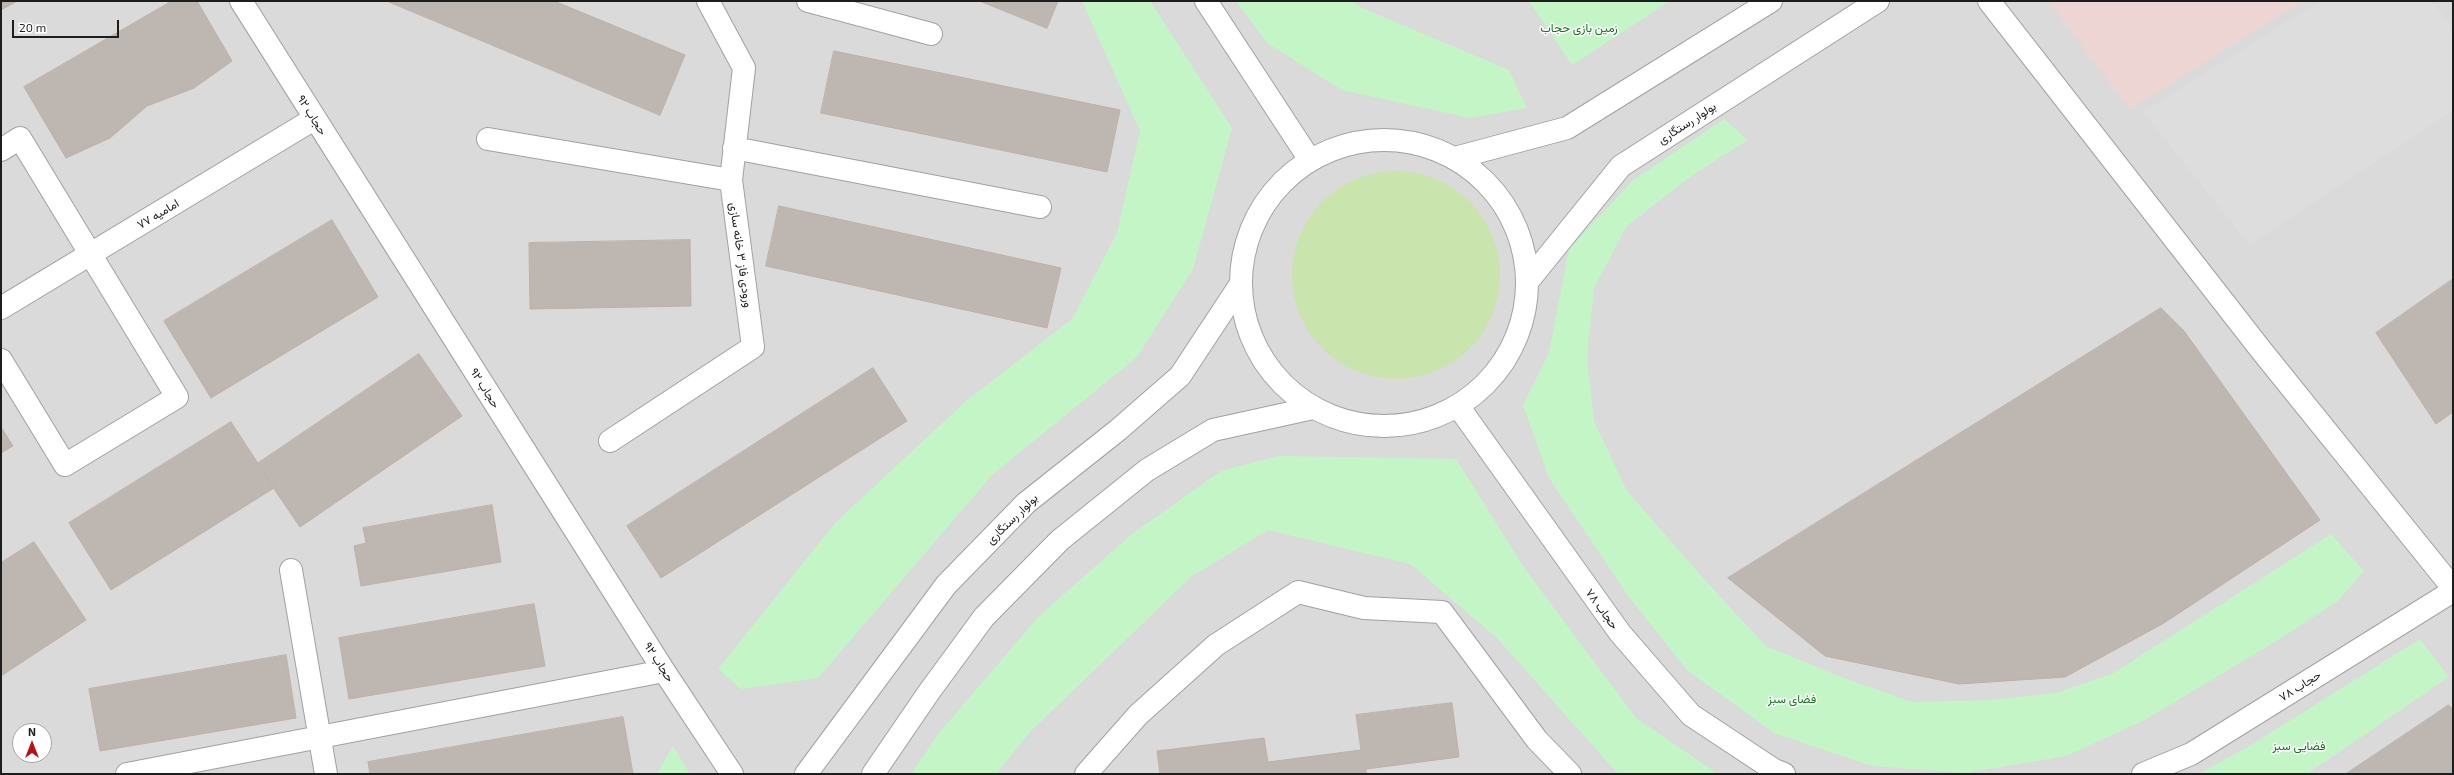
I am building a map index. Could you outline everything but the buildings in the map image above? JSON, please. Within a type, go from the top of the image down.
[{"type":"street","name":"حجاب ۹۲","points":[[241,1],[314,119],[664,671],[732,774]]},
{"type":"street","name":"ورودی فاز ۳ خانه سازی","points":[[610,441],[753,347],[731,180],[744,68],[708,1]]},
{"type":"street","points":[[808,1],[931,34]]},
{"type":"street","points":[[1206,1],[1310,160]]},
{"type":"street","points":[[1455,158],[1567,128],[1771,1]]},
{"type":"street","name":"بولوار رستگاری","points":[[1528,281],[1621,166],[1878,1]]},
{"type":"street","points":[[1989,1],[2261,350],[2453,590]]},
{"type":"street","name":"امامیه ۷۷","points":[[1,308],[314,119]]},
{"type":"street","points":[[1,150],[20,138],[177,398],[65,465],[1,360]]},
{"type":"street","points":[[488,139],[731,180]]},
{"type":"street","points":[[1382,140],[1420,144],[1455,158],[1484,180],[1508,210],[1523,244],[1528,281],[1524,319],[1509,353],[1487,383],[1458,406],[1423,421],[1386,426],[1348,422],[1313,408],[1284,386],[1260,356],[1245,322],[1240,285],[1245,248],[1259,213],[1281,183],[1310,160],[1345,145],[1382,140]]},
{"type":"street","points":[[734,148],[1040,207]]},
{"type":"street","name":"بولوار رستگاری","points":[[806,774],[946,585],[1026,503],[1118,430],[1180,376],[1240,285]]},
{"type":"street","name":"حجاب ۷۸","points":[[1458,406],[1620,633],[1691,715],[1774,770],[1784,774]]},
{"type":"street","points":[[873,774],[929,692],[984,618],[1060,540],[1147,470],[1214,430],[1313,408]]},
{"type":"street","points":[[291,570],[326,774]]},
{"type":"street","name":"حجاب ۷۸","points":[[2143,774],[2191,754],[2453,590]]},
{"type":"street","points":[[1086,774],[1138,715],[1216,645],[1298,592],[1364,608],[1442,612],[1537,740],[1570,774]]},
{"type":"street","points":[[127,774],[664,671]]},
{"type":"shaded area","points":[[1,1],[2453,1],[2453,774],[1,774]]},
{"type":"shaded area","points":[[2048,1],[2302,1],[2130,109]]},
{"type":"shaded area","points":[[2320,1],[2432,1],[2453,29],[2453,111],[2249,245],[2143,112]]},
{"type":"green space","points":[[1082,1],[1150,1],[1232,128],[1193,269],[1137,357],[992,475],[818,678],[741,689],[718,669],[836,522],[966,401],[1072,319],[1117,233],[1140,131]]},
{"type":"green space","points":[[1236,1],[1352,1],[1362,8],[1509,70],[1527,108],[1470,118],[1342,90],[1267,43]]},
{"type":"green space","name":"زمین بازی حجاب","points":[[1529,1],[1670,1],[1572,65]]},
{"type":"green space","name":"فضای سبز","points":[[1724,119],[1748,140],[1694,174],[1627,226],[1594,288],[1587,358],[1594,421],[1627,491],[1702,577],[1766,646],[1841,677],[1912,702],[1992,700],[2056,693],[2112,674],[2331,534],[2364,571],[2338,601],[2270,645],[2143,721],[2066,756],[1965,773],[1872,766],[1774,733],[1687,670],[1629,597],[1549,478],[1523,405],[1549,353],[1569,249],[1632,181]]},
{"type":"green space","points":[[1396,171],[1416,173],[1445,183],[1462,195],[1476,209],[1488,226],[1492,235],[1498,255],[1500,275],[1498,295],[1488,324],[1476,341],[1462,355],[1445,367],[1436,371],[1416,377],[1396,379],[1376,377],[1347,367],[1330,355],[1316,341],[1304,324],[1300,315],[1294,295],[1292,275],[1294,255],[1304,226],[1316,209],[1330,195],[1347,183],[1356,179],[1376,173]]},
{"type":"green space","points":[[1278,456],[1456,459],[1525,569],[1636,718],[1718,774],[1618,774],[1497,638],[1410,564],[1268,530],[1191,577],[1029,733],[996,774],[911,774],[939,733],[1038,617],[1132,534],[1221,471]]},
{"type":"green space","name":"فضایی سبز","points":[[2420,639],[2449,677],[2307,774],[2199,774],[2251,745]]},
{"type":"green space","points":[[673,746],[690,774],[657,774]]}]
